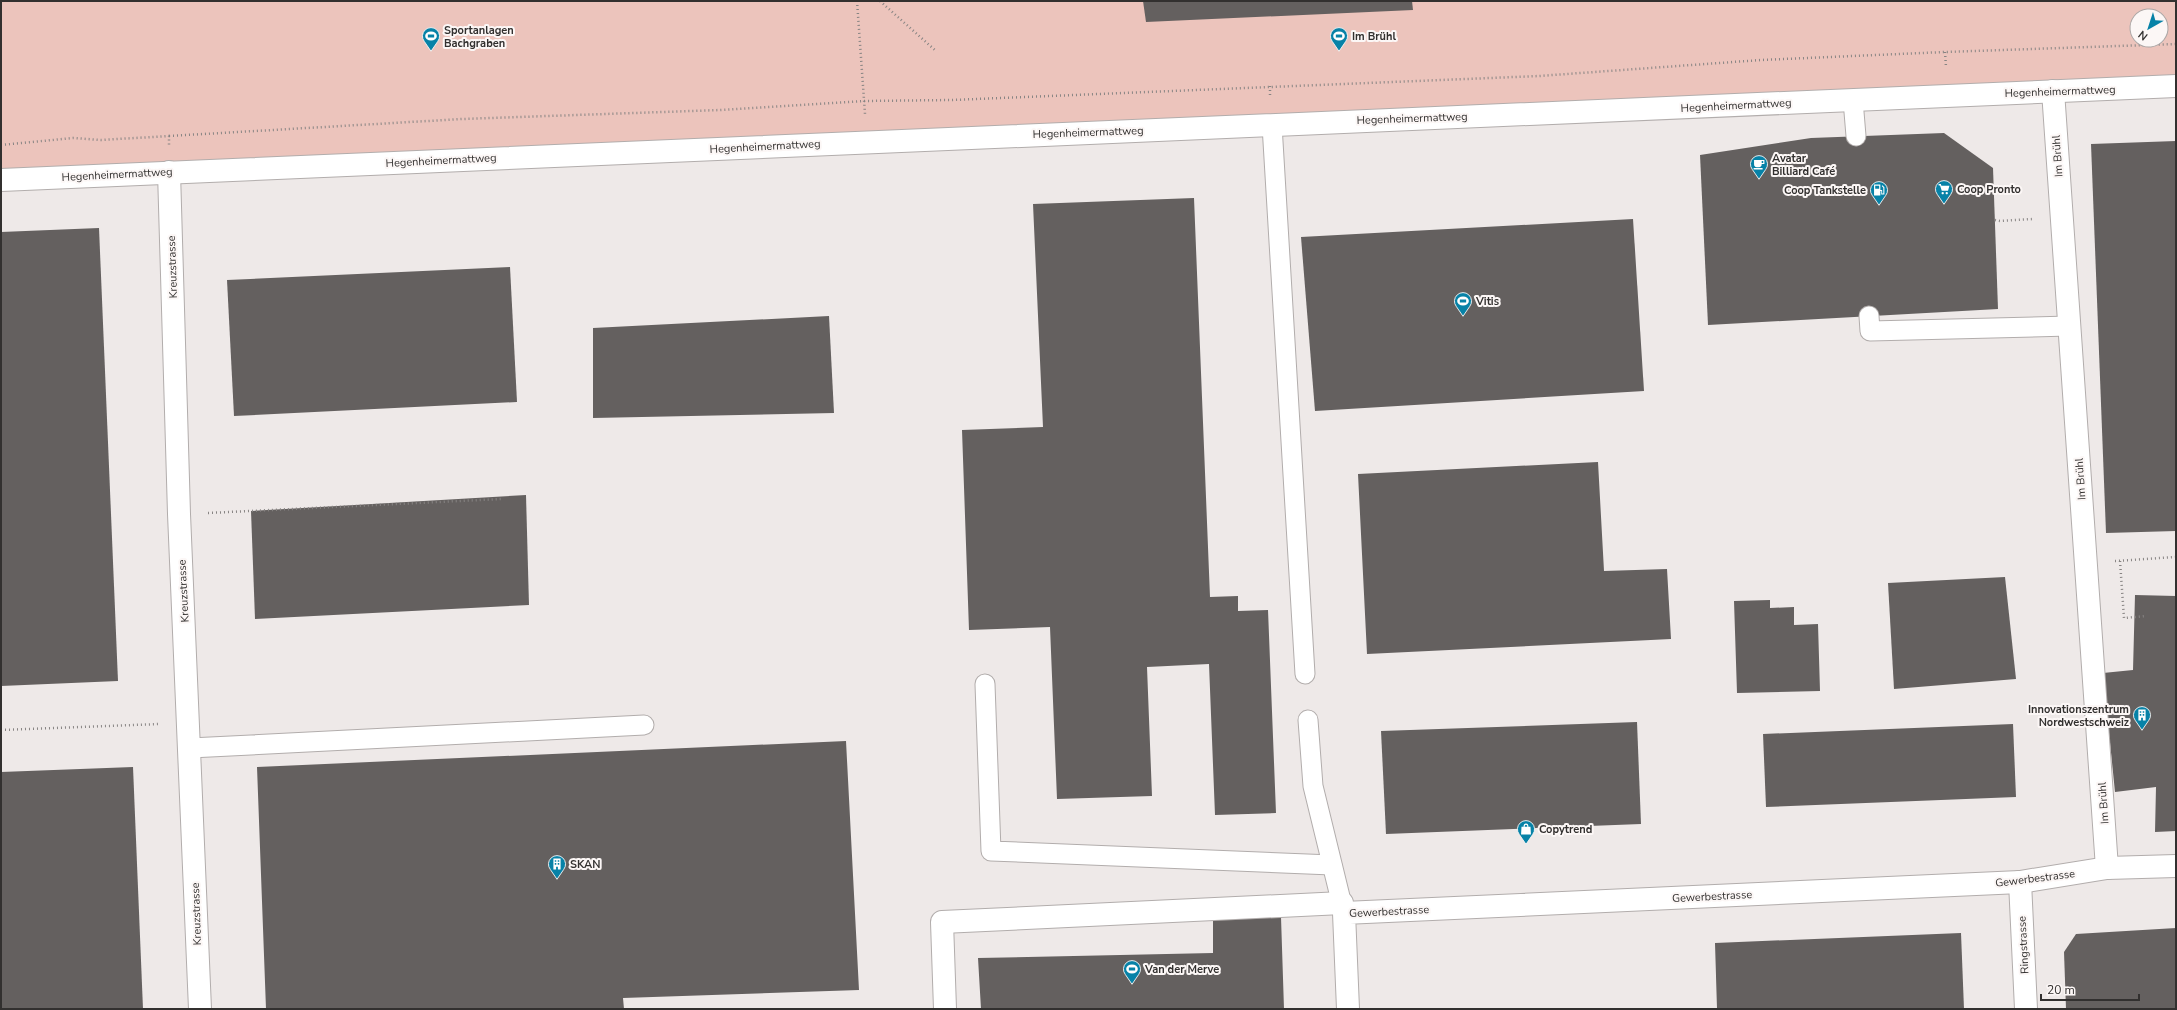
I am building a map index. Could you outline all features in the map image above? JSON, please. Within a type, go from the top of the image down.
[{"type":"street","name":"Hegenheimermattweg","points":[[1,180],[867,141],[2176,86]]},
{"type":"street","name":"Im Brühl","points":[[2053,91],[2107,868]]},
{"type":"street","name":"Kreuzstrasse","points":[[169,172],[179,514],[200,1009]]},
{"type":"street","name":"Gewerbestrasse","points":[[1348,1009],[1343,908],[2020,882],[2107,868],[2176,866]]},
{"type":"street","name":"Ringstrasse","points":[[2020,882],[2026,1009]]},
{"type":"street","points":[[945,1009],[942,922],[1343,908]]},
{"type":"lane","points":[[1853,100],[1856,136]]},
{"type":"lane","points":[[1272,125],[1305,674]]},
{"type":"lane","points":[[1869,316],[1870,331],[2069,326]]},
{"type":"lane","points":[[985,684],[991,851],[1332,865]]},
{"type":"lane","points":[[1308,720],[1313,786],[1343,908]]},
{"type":"lane","points":[[190,748],[644,725]]},
{"type":"path","points":[[857,1],[867,141]]},
{"type":"path","points":[[880,1],[936,51]]},
{"type":"path","points":[[1,145],[73,138],[101,140],[462,119],[720,110],[864,101],[952,100],[1516,77],[1761,60],[2176,44]]},
{"type":"path","points":[[169,136],[169,172]]},
{"type":"path","points":[[1994,220],[2000,221],[2062,217]]},
{"type":"path","points":[[179,514],[501,499]]},
{"type":"path","points":[[2086,564],[2176,557]]},
{"type":"path","points":[[2120,561],[2124,618],[2146,616]]},
{"type":"path","points":[[1,730],[189,724]]},
{"type":"shaded area","points":[[1,1],[2176,1],[2176,78],[1,180]]},
{"type":"building","points":[[1143,1],[1412,1],[1413,10],[1146,22]]},
{"type":"building","points":[[1944,133],[1993,168],[1998,309],[1708,325],[1700,155],[1811,138]]},
{"type":"building","points":[[2176,141],[2176,531],[2106,533],[2091,144]]},
{"type":"building","points":[[1194,198],[1210,597],[1238,596],[1238,611],[1268,610],[1276,813],[1215,815],[1209,664],[1147,667],[1152,796],[1057,799],[1050,627],[969,630],[962,430],[1043,427],[1033,204]]},
{"type":"building","points":[[1633,219],[1644,391],[1315,411],[1301,237]]},
{"type":"building","points":[[99,228],[118,681],[1,686],[1,232]]},
{"type":"building","points":[[510,267],[517,402],[234,416],[227,280]]},
{"type":"building","points":[[829,316],[834,413],[593,418],[593,328]]},
{"type":"building","points":[[1598,462],[1604,571],[1667,569],[1671,639],[1367,654],[1358,474]]},
{"type":"building","points":[[526,495],[529,605],[255,619],[251,511]]},
{"type":"building","points":[[2005,577],[2016,679],[1894,689],[1888,583]]},
{"type":"building","name":"Innovationszentrum Nordwestschweiz","points":[[2135,595],[2176,596],[2176,831],[2155,832],[2156,787],[2115,792],[2103,673],[2133,670]]},
{"type":"building","points":[[1770,600],[1770,608],[1794,607],[1794,625],[1818,624],[1820,691],[1737,693],[1734,601]]},
{"type":"building","points":[[1637,722],[1641,824],[1386,834],[1381,731]]},
{"type":"building","points":[[2013,724],[2016,797],[1766,807],[1763,734]]},
{"type":"building","name":"SKAN","points":[[846,741],[859,990],[623,998],[624,1009],[266,1009],[257,767]]},
{"type":"building","points":[[133,767],[143,1009],[1,1009],[1,772]]},
{"type":"building","name":"Van der Merve","points":[[1281,917],[1284,1009],[981,1009],[978,958],[1213,953],[1213,920]]},
{"type":"building","points":[[2176,928],[2176,1009],[2066,1009],[2064,952],[2076,934]]},
{"type":"building","points":[[1961,933],[1964,1009],[1717,1009],[1715,943]]},
{"type":"place","name":"Sportanlagen Bachgraben","points":[[431,51]]},
{"type":"place","name":"Im Brühl","points":[[1339,51]]},
{"type":"place","name":"Avatar Billiard Café","points":[[1759,179]]},
{"type":"place","name":"Coop Pronto","points":[[1944,204]]},
{"type":"place","name":"Coop Tankstelle","points":[[1879,205]]},
{"type":"place","name":"Vitis","points":[[1463,316]]},
{"type":"place","name":"Innovationszentrum Nordwestschweiz","points":[[2142,730]]},
{"type":"place","name":"Copytrend","points":[[1526,844]]},
{"type":"place","name":"SKAN","points":[[557,879]]},
{"type":"place","name":"Van der Merve","points":[[1132,984]]}]
